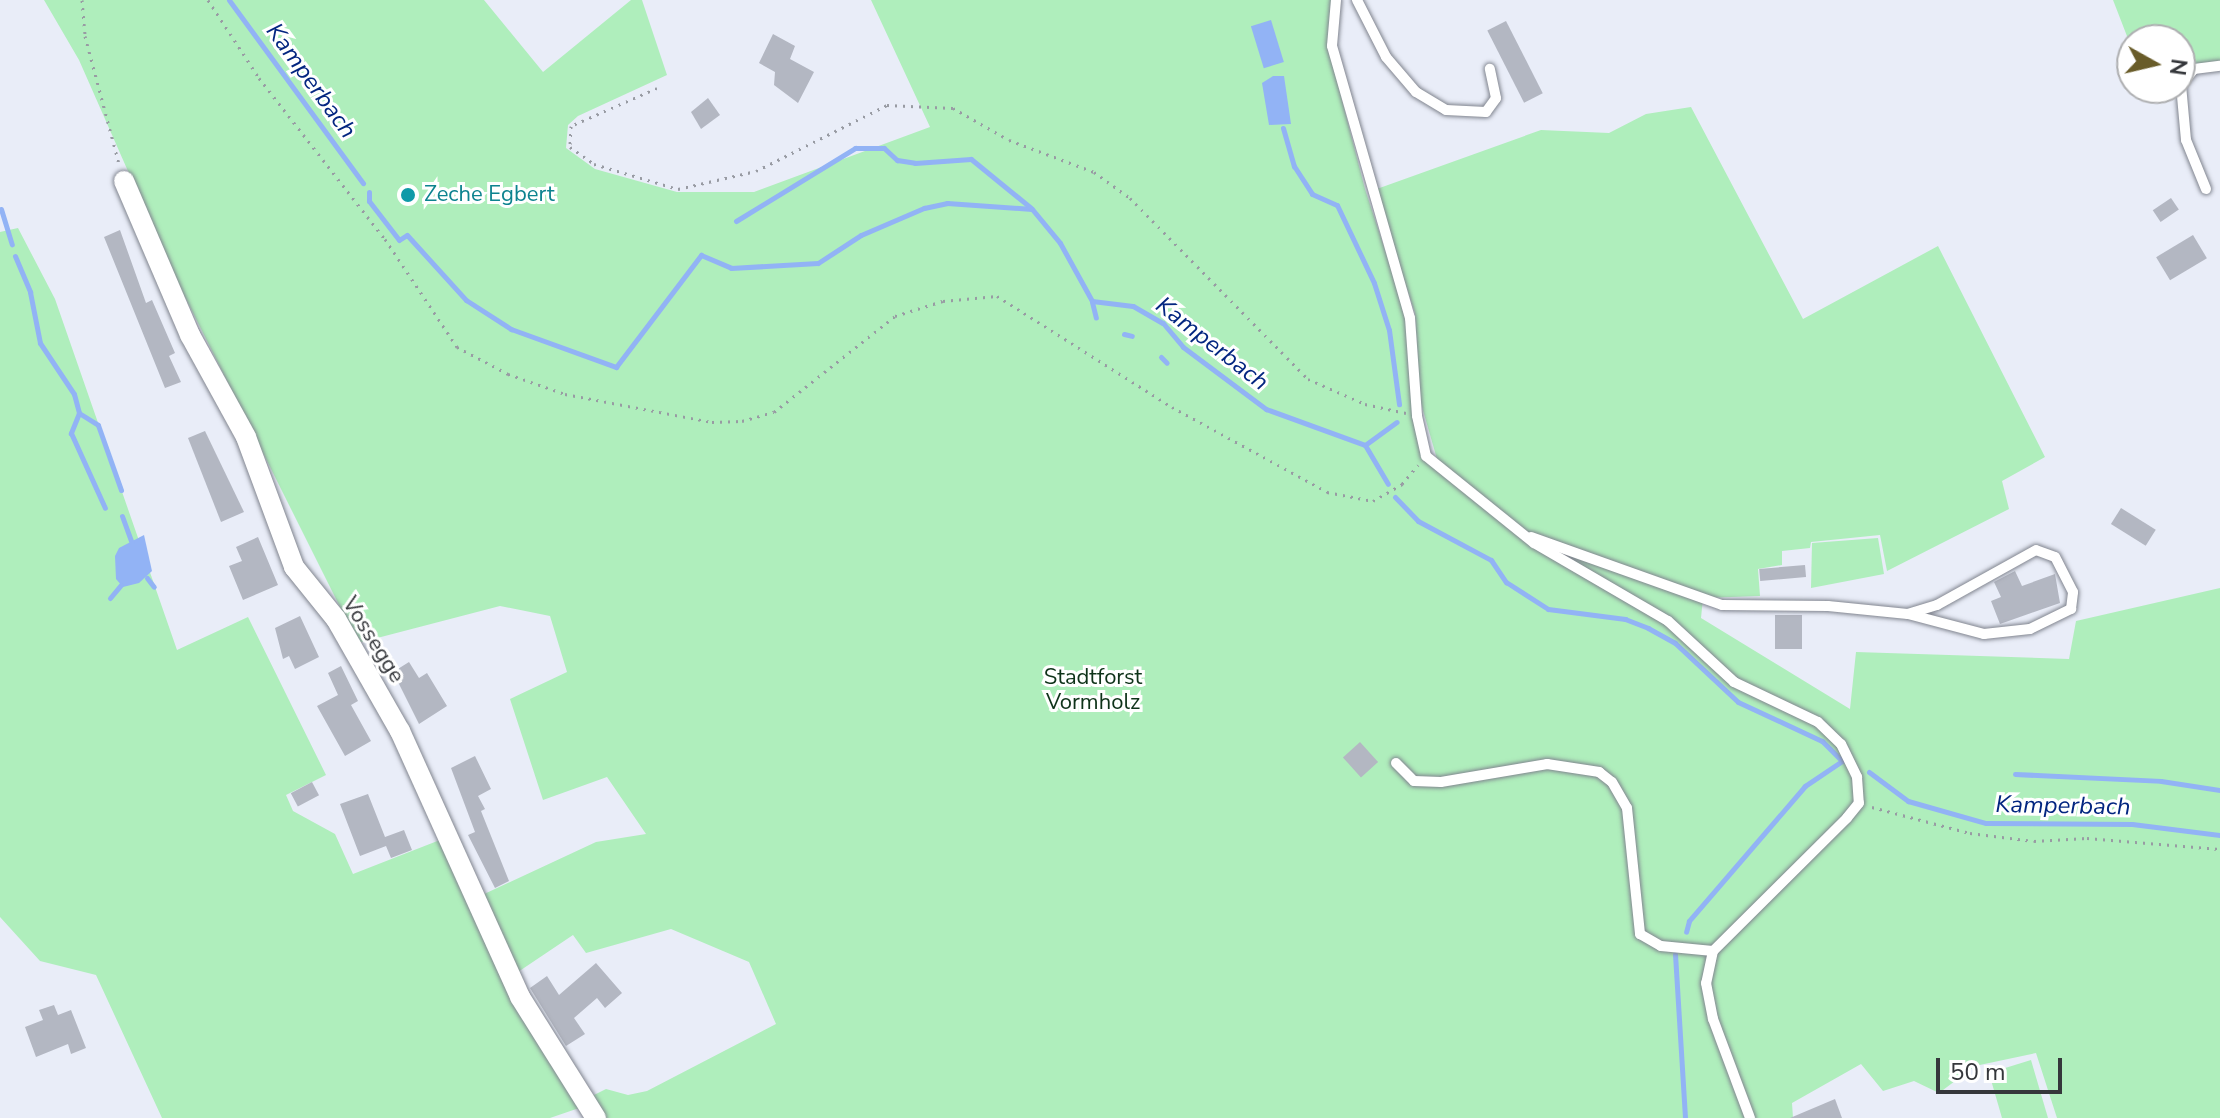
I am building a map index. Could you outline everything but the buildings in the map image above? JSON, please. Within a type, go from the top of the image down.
[{"type":"street","name":"Vossegge","points":[[124,181],[190,335],[246,437],[294,567],[336,619],[400,731],[520,997],[596,1118]]},
{"type":"lane","points":[[1336,0],[1332,46],[1410,318],[1417,416],[1426,456],[1576,571],[1668,621],[1734,682],[1818,722],[1847,754],[1857,777],[1859,803],[1713,951],[1706,983],[1713,1019],[1750,1118]]},
{"type":"lane","points":[[1357,0],[1386,57],[1416,92],[1446,110],[1486,112],[1496,98],[1490,69]]},
{"type":"lane","points":[[2206,189],[2186,140],[2181,85],[2194,69],[2220,66]]},
{"type":"lane","points":[[1529,536],[1722,605],[1828,606],[1908,614],[1984,634],[2030,629],[2071,609],[2073,592],[2055,557],[2036,550],[1937,605],[1908,614]]},
{"type":"lane","points":[[1396,763],[1414,781],[1441,782],[1547,764],[1599,772],[1612,782],[1627,808],[1640,934],[1661,946],[1713,951]]},
{"type":"path","points":[[82,0],[85,36],[124,181]]},
{"type":"path","points":[[208,0],[259,78],[385,239],[457,347],[508,374],[565,394],[712,422],[742,421],[774,412],[895,316],[943,301],[997,296],[1172,407],[1327,492],[1373,501],[1402,484],[1426,456]]},
{"type":"path","points":[[657,88],[571,126],[570,147],[594,164],[678,189],[756,171],[887,105],[953,108],[1009,140],[1094,172],[1130,198],[1308,379],[1365,404],[1417,416]]},
{"type":"path","points":[[1859,803],[1970,833],[2034,841],[2103,838],[2220,849]]},
{"type":"green space","name":"Stadtforst Vormholz","points":[[44,0],[484,0],[543,72],[631,0],[642,0],[667,75],[578,116],[568,125],[566,148],[595,169],[677,192],[754,192],[930,127],[871,0],[1331,0],[1328,46],[1365,189],[1407,317],[1424,460],[1437,459],[1420,400],[1415,313],[1374,190],[1541,130],[1609,133],[1646,114],[1691,107],[1803,319],[1938,246],[2045,457],[2002,481],[2009,509],[1887,571],[1880,535],[1811,542],[1810,548],[1782,551],[1782,565],[1758,569],[1760,596],[1703,598],[1701,618],[1850,709],[1856,652],[2069,659],[2076,621],[2220,588],[2220,1118],[2057,1118],[2036,1053],[1975,1066],[1939,1093],[1914,1081],[1883,1091],[1861,1064],[1792,1103],[1793,1118],[601,1118],[590,1097],[606,1089],[628,1095],[647,1091],[776,1024],[749,962],[671,929],[586,953],[573,935],[518,972],[482,895],[596,842],[646,834],[607,777],[543,800],[510,699],[567,672],[550,616],[500,606],[358,643],[172,271],[79,60]]},
{"type":"green space","points":[[2113,0],[2220,0],[2220,62],[2196,67],[2196,24],[2122,24]]},
{"type":"green space","points":[[18,228],[55,299],[177,650],[248,617],[326,775],[286,795],[293,811],[335,834],[353,874],[445,838],[585,1106],[550,1118],[162,1118],[96,975],[40,961],[0,917],[0,232]]},
{"type":"green space","points":[[1878,538],[1884,574],[1811,588],[1812,543]]},
{"type":"green space","points":[[2031,1060],[2048,1118],[2002,1118],[1989,1073]]},
{"type":"water","points":[[1271,20],[1284,62],[1264,68],[1251,26]]},
{"type":"water","points":[[1273,76],[1284,76],[1291,124],[1269,125],[1262,83]]},
{"type":"water","points":[[144,535],[152,571],[139,583],[123,587],[116,579],[115,556],[119,548]]},
{"type":"waterway","name":"Kamperbach","points":[[229,0],[363,183]]},
{"type":"waterway","points":[[1283,128],[1294,166],[1312,194],[1337,205],[1374,283],[1389,330],[1399,404]]},
{"type":"waterway","points":[[736,221],[855,148],[884,148],[897,160],[915,163],[971,159],[1031,208]]},
{"type":"waterway","name":"Kamperbach","points":[[369,192],[369,201],[399,240],[407,235],[466,300],[511,329],[616,367],[701,255],[731,268],[818,263],[861,235],[924,208],[947,203],[1032,209],[1060,243],[1092,301],[1133,306],[1163,323],[1183,347],[1266,409],[1365,445],[1388,484]]},
{"type":"waterway","points":[[1,209],[12,244]]},
{"type":"waterway","points":[[15,256],[30,292],[40,343],[74,394],[79,413],[71,433],[105,508]]},
{"type":"waterway","points":[[1092,302],[1096,318]]},
{"type":"waterway","points":[[1124,334],[1132,336]]},
{"type":"waterway","points":[[1161,357],[1167,363]]},
{"type":"waterway","points":[[79,413],[98,425],[121,490]]},
{"type":"waterway","points":[[1365,445],[1397,422]]},
{"type":"waterway","name":"Kamperbach","points":[[1395,497],[1418,521],[1491,560],[1506,582],[1548,609],[1625,619],[1648,628],[1675,643],[1738,702],[1822,741],[1842,761],[1805,786],[1689,921],[1686,932]]},
{"type":"waterway","points":[[122,516],[131,541]]},
{"type":"waterway","points":[[147,578],[154,587]]},
{"type":"waterway","points":[[110,598],[121,585]]},
{"type":"waterway","name":"Kamperbach","points":[[1869,772],[1908,801],[1986,823],[2132,824],[2220,835]]},
{"type":"waterway","points":[[2015,774],[2161,781],[2220,790]]},
{"type":"waterway","points":[[1675,954],[1685,1118]]},
{"type":"place","name":"Zeche Egbert","points":[[408,195]]}]
